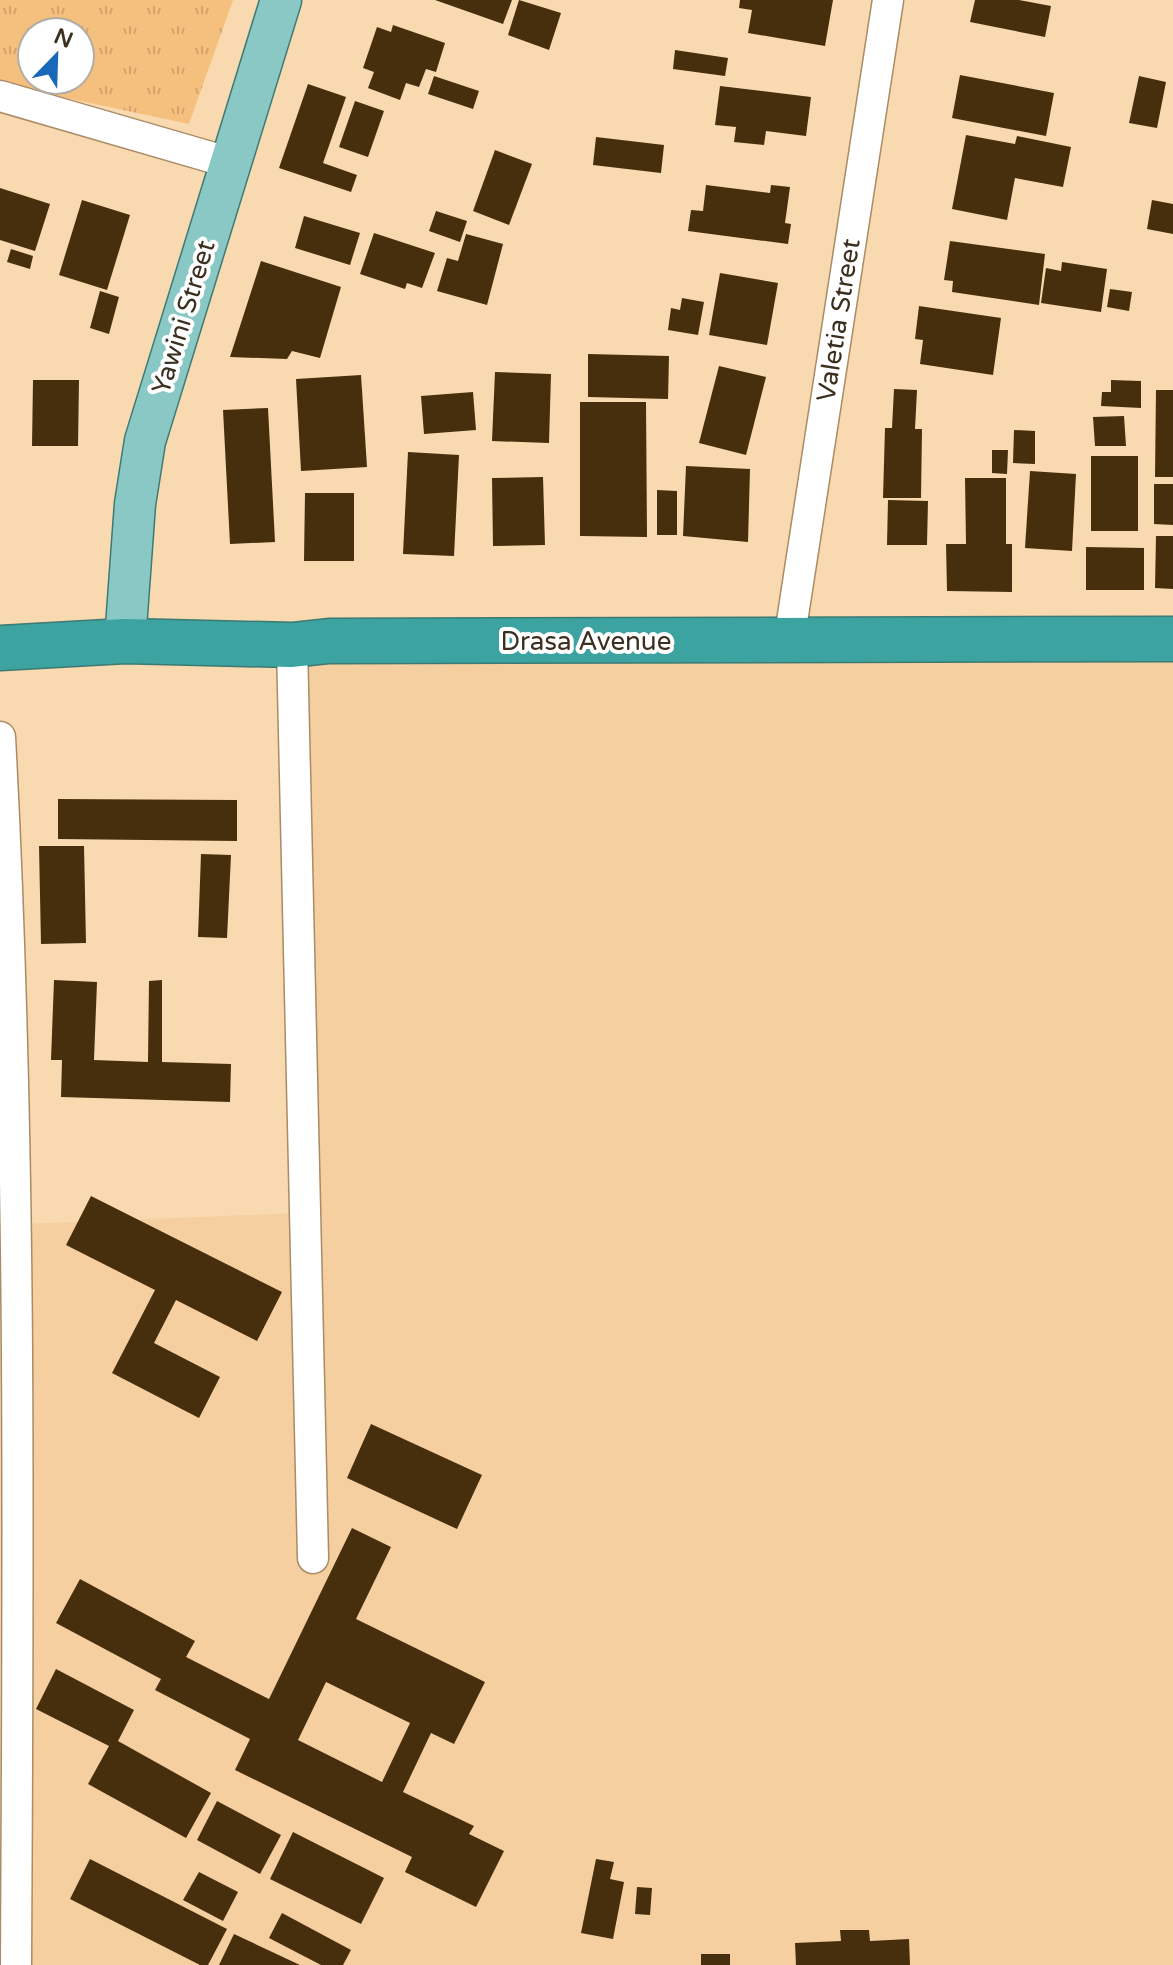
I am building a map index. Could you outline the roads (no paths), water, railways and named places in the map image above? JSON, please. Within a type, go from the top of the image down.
[{"type":"highway","name":"Drasa Avenue","points":[[0,648],[125,641],[292,645],[329,641],[1173,639]]},
{"type":"main road","name":"Yawini Street","points":[[125,641],[135,504],[145,441],[281,0]]},
{"type":"street","name":"Valetia Street","points":[[789,641],[888,0]]},
{"type":"street","points":[[0,96],[231,163]]},
{"type":"street","points":[[292,645],[313,1558]]},
{"type":"street","points":[[0,737],[8,878],[14,1203],[16,1965]]}]
